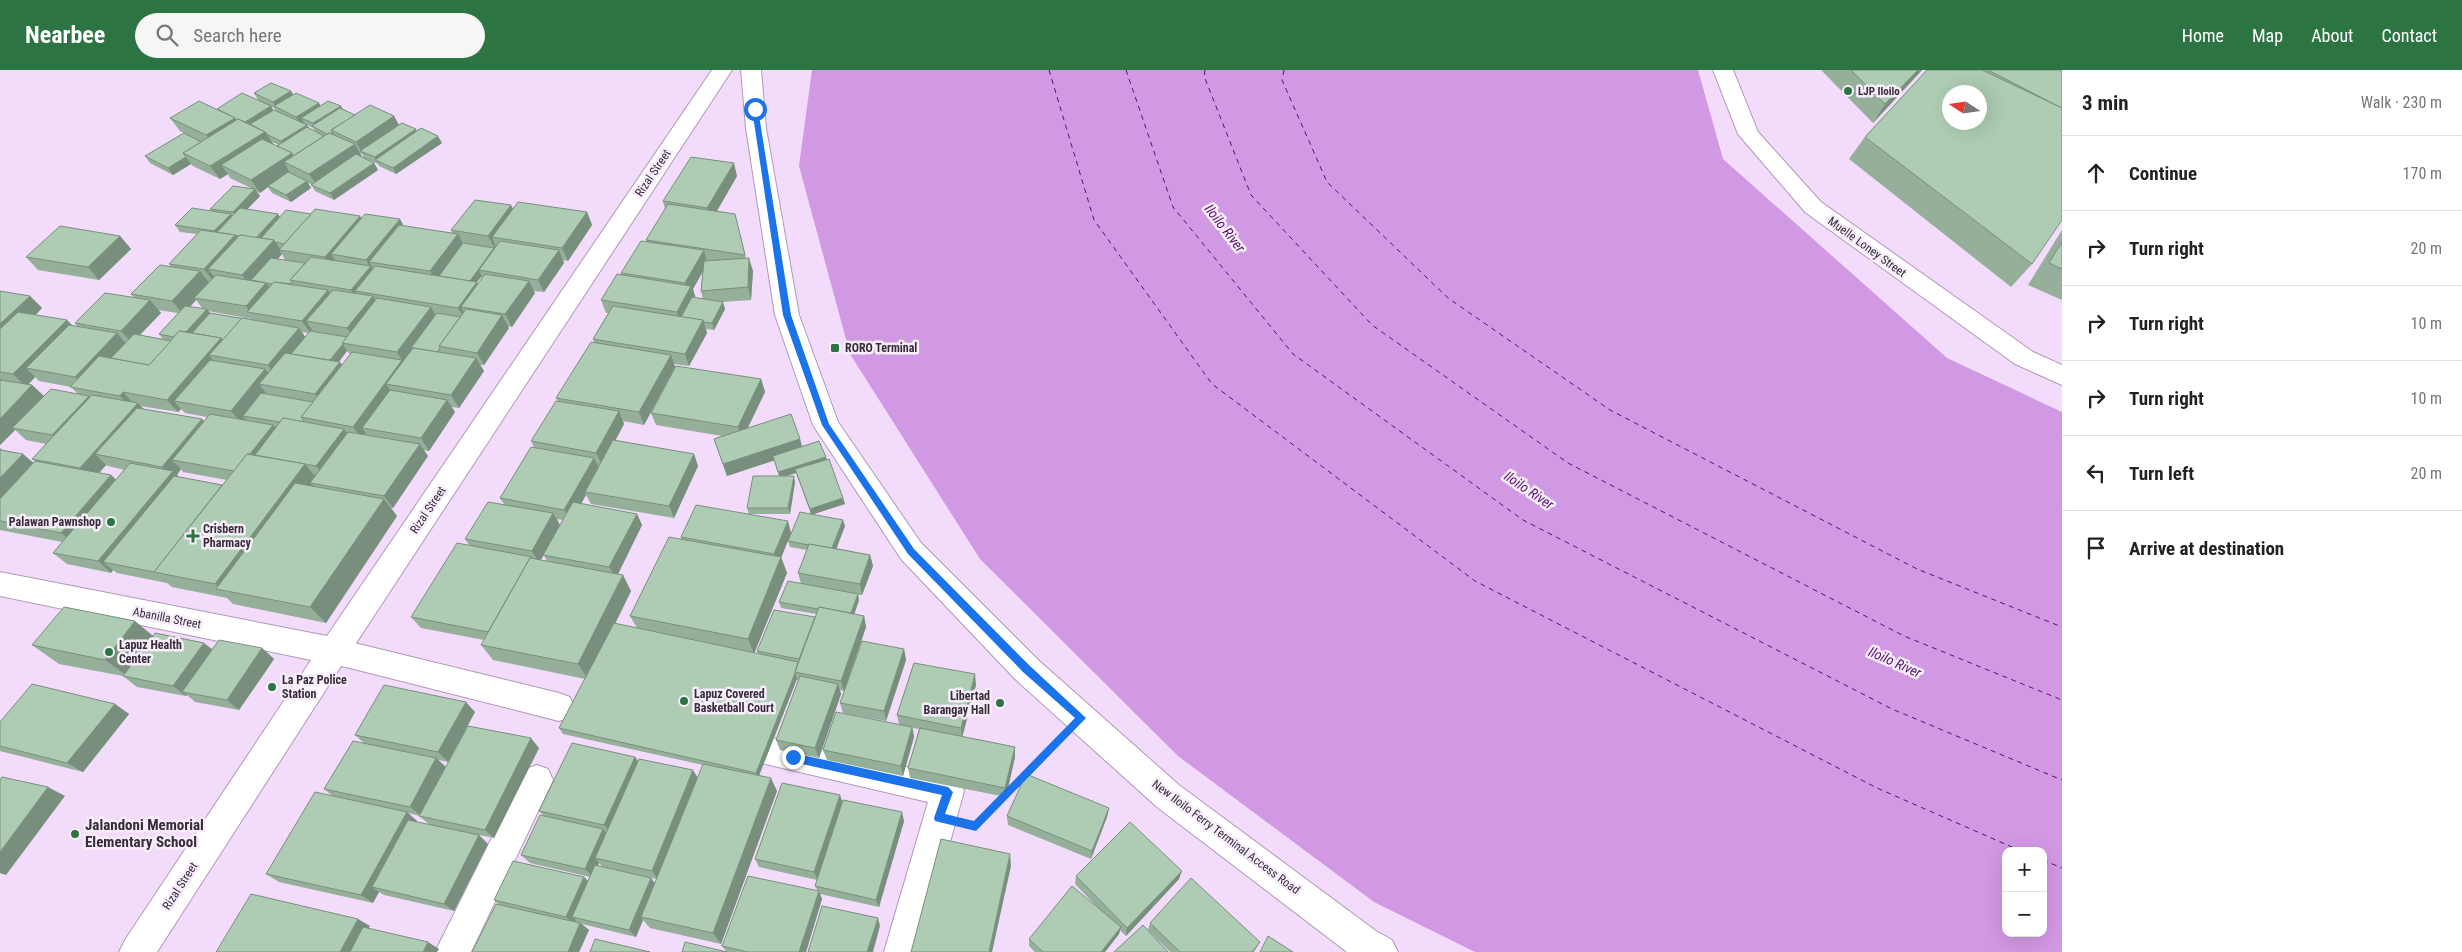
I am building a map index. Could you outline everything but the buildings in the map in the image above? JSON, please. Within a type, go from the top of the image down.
[{"type":"main road","name":"Rizal Street","points":[[137,952],[334,651],[722,70]]},
{"type":"main road","name":"New Iloilo Ferry Terminal Access Road","points":[[751,70],[756,128],[787,315],[826,425],[911,551],[1026,669],[1168,796],[1364,943],[1380,952]]},
{"type":"main road","name":"Muelle Loney Street","points":[[1723,70],[1748,134],[1813,208],[2024,358],[2062,376]]},
{"type":"main road","name":"Abanilla Street","points":[[0,584],[334,651],[559,707]]},
{"type":"main road","points":[[755,749],[948,792],[902,952]]},
{"type":"main road","points":[[453,952],[537,780]]},
{"type":"path","points":[[939,818],[976,826],[1081,718]]},
{"type":"water","name":"Iloilo River","points":[[812,70],[1698,70],[1723,159],[1947,358],[2062,412],[2062,952],[1475,952],[1374,902],[1178,756],[980,559],[850,354],[799,166]]},
{"type":"ferry route","points":[[1049,70],[1094,220],[1212,384],[1475,581],[1877,788],[2012,847]]},
{"type":"ferry route","points":[[1126,70],[1173,207],[1293,354],[1523,520],[1892,709],[2062,780]]},
{"type":"ferry route","points":[[1205,70],[1204,76],[1251,195],[1372,325],[1568,463],[1904,636],[2062,700]]},
{"type":"ferry route","points":[[1284,70],[1282,80],[1327,182],[1448,298],[1610,410],[1917,569],[2062,627]]},
{"type":"ferry route","points":[[2047,862],[2062,868]]},
{"type":"place","name":"LJP Iloilo","points":[[1848,91]]},
{"type":"place","name":"RORO Terminal","points":[[835,348]]},
{"type":"place","name":"Palawan Pawnshop","points":[[111,522]]},
{"type":"place","name":"Crisbern Pharmacy","points":[[193,536]]},
{"type":"place","name":"Lapuz Health Center","points":[[109,652]]},
{"type":"place","name":"La Paz Police Station","points":[[272,687]]},
{"type":"place","name":"Lapuz Covered Basketball Court","points":[[684,701]]},
{"type":"place","name":"Libertad Barangay Hall","points":[[1000,703]]},
{"type":"place","name":"Jalandoni Memorial Elementary School","points":[[75,834]]},
{"type":"route","points":[[755,109],[756,128],[787,315],[826,425],[911,551],[1026,669],[1081,718],[976,826],[939,818],[948,792],[793,757]]}]
